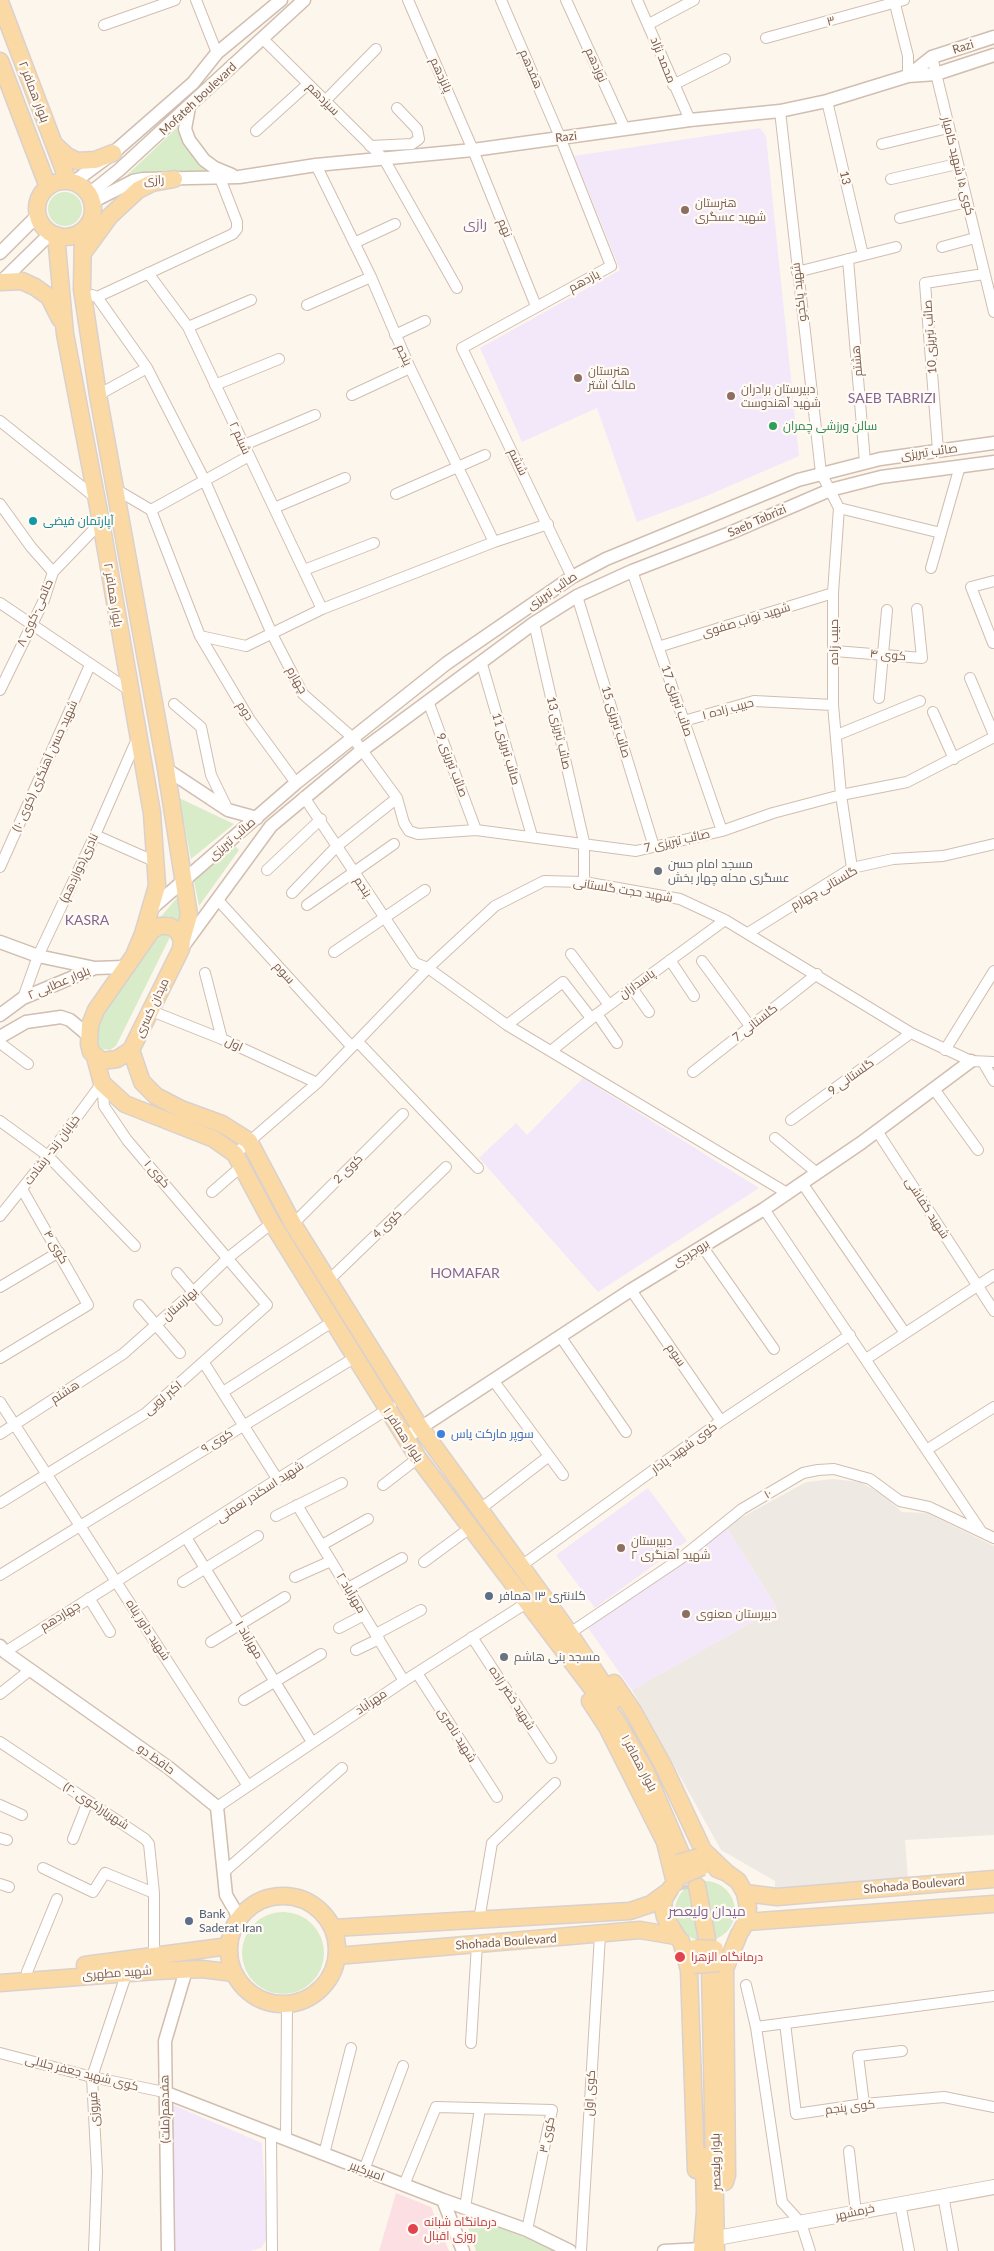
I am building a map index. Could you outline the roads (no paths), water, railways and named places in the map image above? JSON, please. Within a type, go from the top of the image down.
[{"type":"main road","name":"بلوار همافر ۲","points":[[0,2],[55,146],[71,182]]},
{"type":"main road","name":"بلوار همافر ۲","points":[[0,61],[4,87],[48,188]]},
{"type":"main road","points":[[55,146],[67,156],[77,161],[95,160],[110,156]]},
{"type":"main road","points":[[83,252],[110,216],[138,190],[152,183],[174,179]]},
{"type":"main road","points":[[60,182],[71,182],[91,198],[91,219],[83,231],[69,236],[53,234],[41,222],[38,215],[39,200],[48,188],[60,182]]},
{"type":"main road","name":"بلوار همافر ۲","points":[[83,231],[83,252],[90,295],[98,395],[117,490],[166,769],[189,915],[181,944]]},
{"type":"main road","name":"بلوار همافر ۲","points":[[53,234],[65,334],[101,522],[137,739],[152,813],[157,886],[135,953]]},
{"type":"main road","points":[[0,283],[22,281],[49,297],[56,306],[65,334]]},
{"type":"main road","points":[[102,1083],[96,1057],[91,1052],[89,1036],[96,1010],[124,967],[152,930],[160,926],[173,928],[181,944]]},
{"type":"main road","name":"میدان کسری","points":[[96,1057],[108,1061],[117,1059],[131,1050],[181,944]]},
{"type":"main road","name":"بلوار همافر ۱","points":[[131,1050],[142,1082],[156,1096],[181,1109],[222,1124],[249,1141],[293,1224],[402,1399],[420,1427],[521,1566],[555,1626],[616,1720],[646,1772],[686,1870],[701,1954],[709,2074]]},
{"type":"main road","name":"بلوار همافر ۱","points":[[102,1083],[124,1104],[214,1138],[239,1160],[272,1223],[354,1358],[418,1458],[528,1602],[555,1626]]},
{"type":"main road","points":[[555,1626],[576,1629],[633,1711],[664,1765],[686,1870],[663,1908],[665,1917],[701,1954],[727,2175],[711,2211]]},
{"type":"main road","points":[[686,1870],[714,1868],[727,1872],[738,1882],[745,1894],[748,1908],[743,1928],[730,1943],[701,1954]]},
{"type":"main road","name":"Shohada Boulevard","points":[[333,1928],[630,1911],[651,1904],[686,1870]]},
{"type":"main road","name":"Shohada Boulevard","points":[[745,1894],[777,1897],[994,1879]]},
{"type":"main road","points":[[289,1896],[303,1900],[315,1906],[326,1916],[333,1928],[337,1942],[337,1956],[334,1969],[327,1982],[318,1992],[306,2000],[287,2004],[264,2001],[242,1985],[234,1973],[229,1946],[233,1932],[240,1918],[249,1908],[261,1901],[289,1896]]},
{"type":"main road","name":"Shohada Boulevard","points":[[743,1928],[994,1904]]},
{"type":"main road","points":[[701,1954],[743,1928]]},
{"type":"main road","name":"Shohada Boulevard","points":[[337,1956],[600,1935],[640,1930],[701,1954]]},
{"type":"main road","name":"شهید مطهری","points":[[0,1974],[154,1957],[229,1946]]},
{"type":"main road","points":[[701,1954],[696,2176],[711,2211]]},
{"type":"main road","name":"شهید مطهری","points":[[0,1983],[127,1972],[202,1969],[234,1973]]},
{"type":"main road","name":"بلوار ولیعصر","points":[[709,2074],[711,2211],[709,2247]]},
{"type":"main road","name":"خرمشهر","points":[[709,2247],[801,2223],[900,2203],[994,2187]]},
{"type":"street","points":[[104,25],[175,0]]},
{"type":"street","points":[[196,0],[217,52]]},
{"type":"street","name":"Mofateh boulevard","points":[[71,182],[110,156],[193,83],[217,52],[281,0]]},
{"type":"street","name":"Mofateh boulevard","points":[[91,198],[304,0]]},
{"type":"street","name":"پانزدهم","points":[[408,0],[473,150]]},
{"type":"street","name":"هفدهم","points":[[501,0],[560,137]]},
{"type":"street","name":"نوزدهم","points":[[566,0],[625,129]]},
{"type":"street","name":"محمد نژاد","points":[[637,0],[690,120]]},
{"type":"street","points":[[648,24],[694,0]]},
{"type":"street","points":[[898,1],[908,56],[908,76]]},
{"type":"street","name":"۳","points":[[766,38],[898,1]]},
{"type":"street","name":"Razi","points":[[908,76],[932,57],[994,37]]},
{"type":"street","name":"سیزدهم","points":[[263,39],[384,159],[457,288]]},
{"type":"street","points":[[325,101],[376,49]]},
{"type":"street","name":"Razi","points":[[220,178],[239,177],[316,165],[473,150],[690,120],[780,111],[827,101],[908,76],[936,74],[994,54]]},
{"type":"street","name":"کوی ۱۵ شهید کامیار","points":[[932,57],[994,312]]},
{"type":"street","points":[[674,85],[725,59]]},
{"type":"street","points":[[256,131],[308,84]]},
{"type":"street","name":"13","points":[[827,101],[863,255]]},
{"type":"street","points":[[188,107],[185,129],[196,150],[215,168],[239,177]]},
{"type":"street","points":[[370,146],[412,144],[419,139],[417,129],[397,108]]},
{"type":"street","name":"شهید پاکجو","points":[[780,111],[820,473]]},
{"type":"street","points":[[882,144],[948,128]]},
{"type":"street","name":"یازدهم","points":[[462,348],[611,266],[560,137]]},
{"type":"street","name":"نهم","points":[[473,150],[536,306]]},
{"type":"street","points":[[110,156],[107,167],[119,170]]},
{"type":"street","points":[[891,179],[957,164]]},
{"type":"street","name":"پنجم","points":[[316,165],[371,278],[395,335],[456,466],[494,542]]},
{"type":"street","points":[[90,295],[148,273],[233,234],[237,229],[237,222],[220,178]]},
{"type":"street","name":"رازی","points":[[91,198],[133,181],[220,178]]},
{"type":"street","points":[[900,218],[967,202]]},
{"type":"street","points":[[0,253],[38,215]]},
{"type":"street","points":[[354,243],[395,224]]},
{"type":"street","points":[[0,283],[53,234]]},
{"type":"street","points":[[942,247],[976,238]]},
{"type":"street","points":[[797,272],[896,247]]},
{"type":"street","name":"هشتم","points":[[848,259],[865,462]]},
{"type":"street","name":"شبنم ۲","points":[[148,273],[188,327],[322,609]]},
{"type":"street","name":"صائب تبریزی 10","points":[[938,450],[926,283],[984,274]]},
{"type":"street","points":[[307,306],[371,278]]},
{"type":"street","name":"چهارم","points":[[90,295],[147,368],[204,479],[272,634],[303,694],[353,738],[361,751]]},
{"type":"street","points":[[188,327],[251,300]]},
{"type":"street","points":[[395,335],[425,321]]},
{"type":"street","name":"ششم","points":[[462,348],[572,577]]},
{"type":"street","points":[[215,385],[279,359]]},
{"type":"street","points":[[98,395],[147,368]]},
{"type":"street","points":[[352,395],[410,368]]},
{"type":"street","points":[[244,445],[315,415]]},
{"type":"street","points":[[0,421],[96,498]]},
{"type":"street","name":"صائب تبریزی","points":[[151,909],[296,783],[447,663],[572,577],[606,559],[798,480],[820,473],[880,459],[994,443]]},
{"type":"street","points":[[396,494],[456,466],[485,455]]},
{"type":"street","points":[[117,490],[151,510],[204,479],[249,456]]},
{"type":"street","points":[[880,459],[874,464],[873,470],[881,477]]},
{"type":"street","name":"Saeb Tabrizi","points":[[534,623],[578,596],[632,571],[730,533],[830,490],[881,477],[994,462]]},
{"type":"street","points":[[931,568],[960,466]]},
{"type":"street","name":"حبیب زاده","points":[[820,473],[838,508],[834,593],[835,651],[833,705],[841,795],[852,868]]},
{"type":"street","points":[[274,508],[346,478]]},
{"type":"street","points":[[798,480],[804,484],[808,491],[802,501]]},
{"type":"street","points":[[0,504],[31,547],[53,572]]},
{"type":"street","points":[[838,508],[941,533]]},
{"type":"street","name":"دوم","points":[[151,510],[200,636],[250,720],[296,783]]},
{"type":"street","name":"حاتمی-کوی ۸","points":[[0,690],[4,671],[44,600],[53,572],[101,522]]},
{"type":"street","points":[[200,636],[246,646],[322,609],[494,542],[548,524]]},
{"type":"street","points":[[304,570],[374,543]]},
{"type":"street","name":"صائب تبریزی 17","points":[[632,571],[722,831]]},
{"type":"street","points":[[993,643],[971,587],[994,581]]},
{"type":"street","name":"شهید نواب صفوی","points":[[658,647],[834,593]]},
{"type":"street","name":"صائب تبریزی 15","points":[[578,596],[654,848]]},
{"type":"street","points":[[0,603],[129,690]]},
{"type":"street","name":"کوی ۴","points":[[835,651],[922,658],[917,609]]},
{"type":"street","points":[[879,698],[887,610]]},
{"type":"street","name":"صائب تبریزی","points":[[181,944],[271,826],[361,751],[534,623]]},
{"type":"street","name":"صائب تبریزی 13","points":[[534,623],[584,842]]},
{"type":"street","name":"صائب تبریزی 11","points":[[481,661],[532,836]]},
{"type":"street","name":"شهید حسن آهنگری (کوی ۱۰)","points":[[0,867],[90,664]]},
{"type":"street","points":[[970,678],[994,736]]},
{"type":"street","name":"صائب تبریزی 9","points":[[428,701],[476,830]]},
{"type":"street","name":"حبیب زاده ۱","points":[[684,721],[754,701],[833,705]]},
{"type":"street","points":[[837,735],[920,702]]},
{"type":"street","points":[[174,704],[201,727],[211,775],[228,810]]},
{"type":"street","points":[[933,712],[954,759]]},
{"type":"street","name":"صائب تبریزی 7","points":[[361,751],[397,798],[404,823],[409,831],[418,834],[476,830],[636,850],[654,848],[722,831],[773,813],[841,795],[907,782],[954,759],[994,736]]},
{"type":"street","name":"نادری(دوازدهم)","points":[[23,998],[38,956],[95,835],[137,739]]},
{"type":"street","points":[[166,769],[228,810],[254,820],[253,833],[262,837]]},
{"type":"street","name":"پنجم","points":[[304,797],[415,963],[428,968],[507,1025],[787,1193]]},
{"type":"street","points":[[292,893],[337,846],[397,798]]},
{"type":"street","points":[[267,870],[320,819]]},
{"type":"street","points":[[95,835],[156,862]]},
{"type":"street","points":[[584,842],[584,882]]},
{"type":"street","points":[[307,905],[394,844]]},
{"type":"street","name":"گلستانی چهارم","points":[[748,933],[852,868],[893,858],[943,856],[994,844]]},
{"type":"street","name":"شهید حجت گلستانی","points":[[239,1160],[249,1141],[317,1083],[428,968],[495,906],[544,881],[584,882],[680,899],[748,933],[911,1034],[945,1050],[977,1061],[994,1062]]},
{"type":"street","points":[[334,952],[425,890]]},
{"type":"street","name":"سوم","points":[[217,899],[355,1045],[478,1168]]},
{"type":"street","name":"پاسداران","points":[[551,1051],[594,1016],[725,920]]},
{"type":"street","points":[[0,942],[38,956],[95,968]]},
{"type":"street","points":[[571,954],[609,1005]]},
{"type":"street","points":[[670,960],[694,996]]},
{"type":"street","points":[[702,961],[750,1026]]},
{"type":"street","name":"بلوار عطایی ۲","points":[[0,1014],[23,998],[95,968],[124,967]]},
{"type":"street","points":[[945,1050],[994,971]]},
{"type":"street","points":[[205,973],[222,1039]]},
{"type":"street","name":"گلستانی 7","points":[[693,1072],[817,974]]},
{"type":"street","points":[[507,1025],[563,982],[617,1043]]},
{"type":"street","points":[[632,988],[649,1012]]},
{"type":"street","name":"اول","points":[[149,1010],[222,1039],[317,1083]]},
{"type":"street","name":"بلوار عطایی ۲","points":[[0,1037],[26,1022],[61,1017],[70,1020],[89,1036]]},
{"type":"street","name":"گلستانی 9","points":[[791,1120],[911,1034]]},
{"type":"street","points":[[0,1043],[28,1064]]},
{"type":"street","points":[[977,1061],[994,1081]]},
{"type":"street","name":"بروجردی","points":[[405,1438],[631,1290],[787,1193],[877,1131],[934,1088],[977,1061]]},
{"type":"street","name":"خیابان زند- رشادت","points":[[1,1214],[48,1156],[102,1083]]},
{"type":"street","name":"کوی ۱","points":[[102,1083],[104,1106],[127,1140],[267,1305]]},
{"type":"street","points":[[934,1088],[978,1150]]},
{"type":"street","name":"کوی 2","points":[[293,1224],[403,1114]]},
{"type":"street","points":[[0,1121],[48,1156],[135,1246]]},
{"type":"street","name":"شهید کفاشی","points":[[877,1131],[994,1311]]},
{"type":"street","points":[[775,1138],[817,1173]]},
{"type":"street","points":[[212,1192],[239,1160]]},
{"type":"street","name":"کوی 4","points":[[328,1281],[446,1167]]},
{"type":"street","points":[[802,1183],[905,1333]]},
{"type":"street","name":"کوی ۴","points":[[0,1358],[88,1305],[22,1189]]},
{"type":"street","points":[[764,1208],[928,1449],[982,1532]]},
{"type":"street","name":"بهارستان","points":[[129,1349],[228,1258],[272,1223]]},
{"type":"street","points":[[702,1246],[774,1349]]},
{"type":"street","points":[[0,1288],[59,1252]]},
{"type":"street","points":[[177,1273],[217,1320]]},
{"type":"street","points":[[866,1359],[994,1275]]},
{"type":"street","name":"سوم","points":[[631,1290],[721,1420]]},
{"type":"street","points":[[139,1305],[180,1353]]},
{"type":"street","name":"اکبر لویی","points":[[0,1503],[146,1413],[267,1305]]},
{"type":"street","points":[[223,1392],[332,1322]]},
{"type":"street","name":"کوی شهید پادار","points":[[521,1566],[721,1420],[850,1335]]},
{"type":"street","points":[[560,1336],[626,1432]]},
{"type":"street","name":"هشتم","points":[[0,1434],[129,1349]]},
{"type":"street","name":"کوی ۹","points":[[0,1575],[354,1358]]},
{"type":"street","points":[[204,1363],[278,1480]]},
{"type":"street","points":[[494,1380],[563,1476]]},
{"type":"street","name":"شهید اسکندر نعمتی","points":[[117,1582],[387,1411],[402,1399]]},
{"type":"street","name":"شهید داور پناه","points":[[0,1402],[248,1786]]},
{"type":"street","points":[[928,1449],[994,1407]]},
{"type":"street","points":[[480,1510],[549,1456]]},
{"type":"street","points":[[383,1485],[418,1458]]},
{"type":"street","name":"۱۰","points":[[576,1629],[680,1559],[742,1509],[803,1473],[834,1469],[870,1479],[900,1501],[928,1507],[994,1538]]},
{"type":"street","points":[[276,1516],[342,1483]]},
{"type":"street","name":"مهرآباد ۲","points":[[298,1506],[404,1681]]},
{"type":"street","points":[[322,1545],[368,1519]]},
{"type":"street","points":[[424,1562],[470,1528]]},
{"type":"street","points":[[183,1582],[204,1567],[258,1536]]},
{"type":"street","name":"مهرآباد ۱","points":[[187,1539],[312,1742]]},
{"type":"street","points":[[348,1588],[402,1558]]},
{"type":"street","points":[[295,1577],[331,1561]]},
{"type":"street","name":"چهاردهم","points":[[2,1649],[117,1582]]},
{"type":"street","points":[[211,1642],[285,1597]]},
{"type":"street","points":[[89,1598],[110,1632]]},
{"type":"street","name":"مهرآباد","points":[[217,1806],[417,1672],[528,1602]]},
{"type":"street","points":[[356,1650],[421,1610]]},
{"type":"street","points":[[338,1628],[364,1615]]},
{"type":"street","name":"شهید خضر زاده","points":[[472,1637],[551,1758]]},
{"type":"street","name":"حافظ دو","points":[[2,1649],[170,1768],[217,1806]]},
{"type":"street","points":[[244,1700],[321,1654]]},
{"type":"street","points":[[0,1694],[30,1670]]},
{"type":"street","name":"شهید ناصری","points":[[417,1672],[497,1797]]},
{"type":"street","name":"شهریار(کوی ۲۰)","points":[[0,1742],[145,1839],[149,1844],[154,1893],[154,1957]]},
{"type":"street","points":[[224,1872],[342,1768]]},
{"type":"street","points":[[479,1920],[492,1843],[555,1783]]},
{"type":"street","points":[[73,1839],[88,1801]]},
{"type":"street","points":[[0,1805],[22,1814]]},
{"type":"street","points":[[217,1806],[226,1895],[240,1918]]},
{"type":"street","points":[[43,1868],[93,1892],[105,1873],[154,1893]]},
{"type":"street","points":[[27,1972],[57,1898]]},
{"type":"street","name":"کوی اول","points":[[581,2251],[600,1935]]},
{"type":"street","points":[[471,2043],[476,1944]]},
{"type":"street","name":"هفدهم(ملت)","points":[[168,2251],[164,2092],[165,2041],[186,1970]]},
{"type":"street","name":"فیروزی","points":[[94,2251],[97,2172],[92,2077],[127,1972]]},
{"type":"street","points":[[746,1985],[756,2027],[782,2202],[801,2223],[810,2251]]},
{"type":"street","points":[[756,2027],[994,1996]]},
{"type":"street","points":[[286,2139],[287,2004]]},
{"type":"street","name":"کوی پنجم","points":[[785,2023],[796,2114],[864,2104],[944,2098],[994,2107]]},
{"type":"street","points":[[324,2154],[352,2048]]},
{"type":"street","points":[[864,2104],[858,2056],[902,2051]]},
{"type":"street","name":"کوی شهید جعفر جلالی","points":[[0,2053],[92,2077],[164,2092]]},
{"type":"street","points":[[364,2170],[403,2066]]},
{"type":"street","name":"امیرکبیر","points":[[164,2092],[364,2170],[527,2230],[570,2251]]},
{"type":"street","points":[[404,2185],[436,2107],[480,2108],[465,2208]]},
{"type":"street","name":"کوی ۳","points":[[480,2108],[552,2110],[527,2230]]},
{"type":"street","points":[[270,2133],[272,2251]]},
{"type":"street","points":[[848,2151],[856,2213]]},
{"type":"street","points":[[943,2195],[953,2251]]},
{"type":"street","points":[[443,2200],[463,2251]]},
{"type":"street","points":[[900,2203],[909,2251]]},
{"type":"street","points":[[664,2251],[709,2247]]},
{"type":"tunnel","points":[[682,1861],[687,1889]]},
{"type":"place","name":"هنرستان شهید عسگری","points":[[685,210]]},
{"type":"place","name":"هنرستان مالک اشتر","points":[[578,378]]},
{"type":"place","name":"دبیرستان برادران شهید آهندوست","points":[[731,396]]},
{"type":"place","name":"سالن ورزشی چمران","points":[[773,426]]},
{"type":"place","name":"آپارتمان فیضی","points":[[33,521]]},
{"type":"place","name":"مسجد امام حسن عسگری محله چهار بخش","points":[[658,871]]},
{"type":"place","name":"سوپر مارکت یاس","points":[[441,1434]]},
{"type":"place","name":"دبیرستان شهید آهنگری ۲","points":[[621,1548]]},
{"type":"place","name":"کلانتری ۱۳ همافر","points":[[489,1596]]},
{"type":"place","name":"دبیرستان معنوی","points":[[686,1614]]},
{"type":"place","name":"مسجد بنی هاشم","points":[[504,1657]]},
{"type":"place","name":"Bank Saderat Iran","points":[[189,1921]]},
{"type":"place","name":"درمانگاه الزهرا","points":[[680,1957]]},
{"type":"place","name":"درمانگاه شبانه روزی اقبال","points":[[413,2229]]},
{"type":"district","name":"رازی","points":[[475,224]]},
{"type":"district","name":"SAEB TABRIZI","points":[[892,398]]},
{"type":"district","name":"KASRA","points":[[87,920]]},
{"type":"district","name":"HOMAFAR","points":[[465,1273]]},
{"type":"district","name":"میدان ولیعصر","points":[[707,1911]]}]
